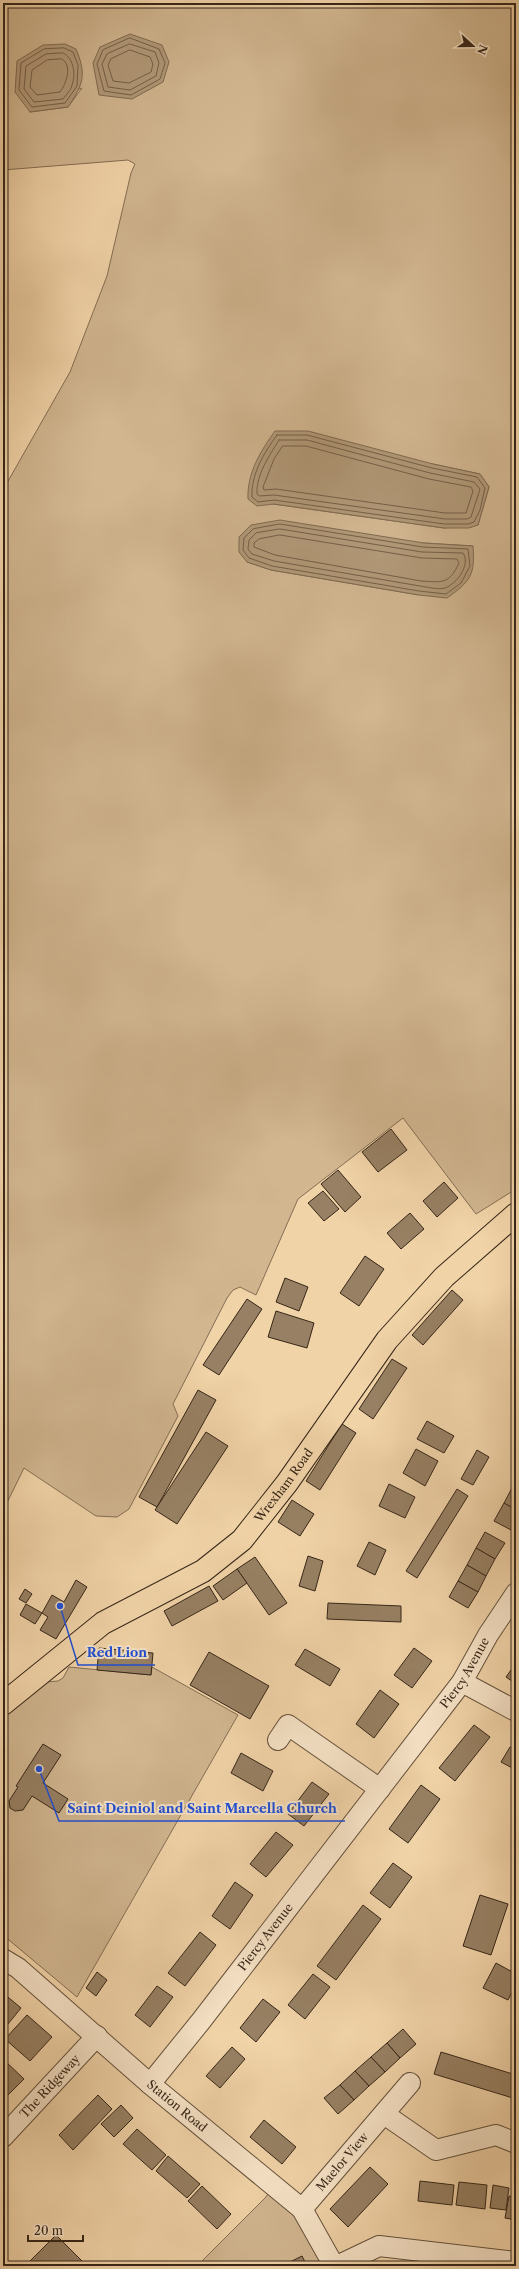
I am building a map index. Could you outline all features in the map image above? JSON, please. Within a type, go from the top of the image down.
[{"type":"main road","name":"Wrexham Road","points":[[3,1704],[103,1622],[203,1572],[242,1540],[287,1484],[387,1340],[444,1277],[516,1214]]},
{"type":"street","name":"Piercy Avenue","points":[[150,2084],[201,2021],[462,1682],[488,1636],[516,1593]]},
{"type":"street","points":[[462,1682],[516,1711]]},
{"type":"street","points":[[278,1740],[288,1725],[380,1789]]},
{"type":"street","name":"Station Road","points":[[3,1959],[18,1968],[150,2084],[302,2209],[334,2266]]},
{"type":"street","name":"The Ridgeway","points":[[3,2137],[97,2036]]},
{"type":"street","name":"Maelor View","points":[[302,2209],[410,2083]]},
{"type":"street","points":[[384,2114],[436,2150],[496,2135],[516,2142]]},
{"type":"street","points":[[337,2266],[379,2246],[516,2262]]},
{"type":"shaded area","points":[[3,3],[516,3],[516,1189],[476,1214],[403,1118],[298,1199],[256,1295],[240,1287],[233,1290],[227,1298],[173,1404],[178,1416],[129,1509],[117,1517],[96,1516],[24,1468],[3,1511],[3,490],[70,372],[107,276],[131,173],[135,164],[128,160],[3,170]],"holes":[[[82,88],[68,107],[30,112]],[[433,464],[480,474],[489,487],[478,525],[444,528],[273,504]],[[424,543],[473,546],[419,595],[271,570],[247,562]]]},
{"type":"shaded area","points":[[69,1667],[151,1675],[152,1667],[238,1715],[77,1997],[3,1935],[3,1713],[46,1682],[58,1681],[63,1678]]},
{"type":"shaded area","points":[[271,2190],[288,2207],[302,2225],[324,2266],[197,2266],[265,2198]]},
{"type":"water","points":[[130,34],[162,45],[169,62],[163,82],[132,99],[99,95],[93,63],[100,47]]},
{"type":"water","points":[[65,44],[76,49],[82,66],[82,80],[77,92],[68,107],[30,112],[15,92],[17,61],[43,45]]},
{"type":"water","points":[[275,431],[308,431],[433,464],[480,474],[489,487],[478,525],[469,528],[444,528],[274,504],[257,506],[248,499],[250,480],[252,472],[264,447]]},
{"type":"water","points":[[280,520],[424,543],[473,546],[472,571],[466,582],[447,598],[419,595],[271,570],[247,562],[239,552],[239,537],[251,525]]},
{"type":"building","points":[[391,1129],[407,1150],[378,1172],[362,1152]]},
{"type":"building","points":[[338,1170],[361,1197],[345,1212],[321,1184]]},
{"type":"building","points":[[444,1182],[458,1198],[437,1217],[423,1201]]},
{"type":"building","points":[[323,1191],[339,1209],[324,1221],[308,1203]]},
{"type":"building","points":[[410,1213],[424,1229],[401,1249],[387,1233]]},
{"type":"building","points":[[365,1256],[384,1269],[359,1306],[340,1293]]},
{"type":"building","points":[[285,1278],[308,1287],[299,1311],[276,1302]]},
{"type":"building","points":[[452,1290],[463,1300],[423,1345],[412,1335]]},
{"type":"building","points":[[247,1299],[262,1309],[219,1375],[203,1365]]},
{"type":"building","points":[[276,1311],[314,1323],[307,1348],[268,1337]]},
{"type":"building","points":[[392,1359],[407,1368],[373,1419],[359,1409]]},
{"type":"building","points":[[198,1390],[216,1400],[157,1507],[139,1497]]},
{"type":"building","points":[[427,1421],[454,1436],[444,1453],[417,1439]]},
{"type":"building","points":[[342,1424],[356,1433],[320,1490],[306,1481]]},
{"type":"building","points":[[206,1432],[228,1446],[177,1524],[155,1510]]},
{"type":"building","points":[[416,1449],[438,1461],[425,1486],[403,1473]]},
{"type":"building","points":[[477,1450],[489,1457],[473,1485],[461,1479]]},
{"type":"building","points":[[389,1484],[415,1497],[405,1518],[379,1506]]},
{"type":"building","points":[[513,1486],[516,1488],[516,1510],[504,1503]]},
{"type":"building","points":[[457,1489],[468,1496],[417,1578],[406,1571]]},
{"type":"building","points":[[292,1500],[314,1514],[300,1536],[278,1522]]},
{"type":"building","points":[[504,1503],[516,1510],[516,1522],[511,1530],[494,1521]]},
{"type":"building","points":[[485,1532],[505,1543],[495,1559],[476,1548]]},
{"type":"building","points":[[369,1542],[386,1550],[375,1575],[357,1566]]},
{"type":"building","points":[[476,1548],[495,1559],[486,1576],[467,1565]]},
{"type":"building","points":[[308,1556],[323,1561],[315,1591],[299,1586]]},
{"type":"building","points":[[255,1557],[287,1603],[269,1615],[237,1569]]},
{"type":"building","points":[[467,1565],[486,1576],[478,1592],[458,1581]]},
{"type":"building","points":[[237,1569],[247,1583],[223,1600],[213,1586]]},
{"type":"building","points":[[76,1580],[87,1587],[56,1639],[40,1630],[48,1617],[42,1613],[52,1595],[64,1602]]},
{"type":"building","points":[[458,1581],[478,1592],[468,1608],[449,1597]]},
{"type":"building","points":[[209,1586],[218,1601],[172,1626],[164,1611]]},
{"type":"building","points":[[25,1589],[32,1594],[26,1603],[19,1599]]},
{"type":"building","points":[[328,1603],[401,1606],[401,1622],[327,1619]]},
{"type":"building","points":[[26,1604],[42,1613],[35,1624],[20,1615]]},
{"type":"building","points":[[99,1648],[153,1653],[151,1675],[97,1670]]},
{"type":"building","points":[[414,1648],[432,1661],[412,1688],[394,1675]]},
{"type":"building","points":[[305,1649],[340,1669],[330,1686],[295,1665]]},
{"type":"building","points":[[209,1652],[269,1686],[250,1719],[190,1685]]},
{"type":"building","points":[[516,1663],[516,1684],[506,1677]]},
{"type":"building","points":[[380,1690],[399,1704],[374,1738],[356,1724]]},
{"type":"building","points":[[474,1725],[490,1737],[455,1781],[439,1768]]},
{"type":"building","points":[[43,1744],[61,1755],[43,1783],[68,1799],[59,1813],[32,1796],[23,1810],[15,1811],[10,1808],[9,1801],[18,1787],[16,1786]]},
{"type":"building","points":[[510,1747],[516,1750],[516,1770],[501,1762]]},
{"type":"building","points":[[241,1753],[273,1771],[263,1791],[231,1773]]},
{"type":"building","points":[[312,1782],[329,1794],[304,1826],[288,1814]]},
{"type":"building","points":[[421,1785],[440,1799],[408,1843],[389,1829]]},
{"type":"building","points":[[276,1832],[293,1845],[266,1877],[250,1864]]},
{"type":"building","points":[[516,1862],[516,1894],[512,1863]]},
{"type":"building","points":[[393,1863],[412,1877],[390,1908],[370,1893]]},
{"type":"building","points":[[235,1882],[253,1895],[230,1929],[212,1916]]},
{"type":"building","points":[[480,1895],[508,1904],[491,1955],[463,1946]]},
{"type":"building","points":[[363,1905],[381,1919],[336,1980],[317,1966]]},
{"type":"building","points":[[200,1932],[216,1945],[185,1986],[168,1973]]},
{"type":"building","points":[[496,1963],[516,1974],[516,1984],[508,2000],[483,1988]]},
{"type":"building","points":[[97,1972],[107,1980],[96,1996],[86,1988]]},
{"type":"building","points":[[313,1974],[330,1987],[305,2019],[288,2005]]},
{"type":"building","points":[[157,1986],[173,1997],[150,2027],[135,2015]]},
{"type":"building","points":[[3,1993],[21,2008],[8,2024],[3,2020]]},
{"type":"building","points":[[263,1999],[280,2012],[256,2042],[240,2028]]},
{"type":"building","points":[[27,2015],[52,2037],[30,2061],[5,2039]]},
{"type":"building","points":[[403,2029],[416,2044],[400,2058],[387,2043]]},
{"type":"building","points":[[387,2043],[400,2058],[385,2072],[371,2057]]},
{"type":"building","points":[[232,2047],[245,2059],[220,2088],[206,2076]]},
{"type":"building","points":[[441,2052],[516,2075],[516,2099],[434,2074]]},
{"type":"building","points":[[371,2057],[385,2072],[369,2086],[355,2071]]},
{"type":"building","points":[[3,2059],[24,2079],[7,2096],[3,2092]]},
{"type":"building","points":[[355,2071],[369,2086],[354,2100],[340,2085]]},
{"type":"building","points":[[340,2085],[354,2100],[338,2114],[324,2098]]},
{"type":"building","points":[[98,2095],[112,2109],[73,2150],[59,2135]]},
{"type":"building","points":[[121,2105],[133,2118],[114,2137],[101,2124]]},
{"type":"building","points":[[264,2120],[296,2147],[282,2164],[250,2137]]},
{"type":"building","points":[[137,2129],[166,2155],[152,2170],[123,2144]]},
{"type":"building","points":[[168,2156],[200,2184],[187,2198],[156,2171]]},
{"type":"building","points":[[370,2167],[388,2184],[348,2227],[330,2209]]},
{"type":"building","points":[[420,2181],[454,2185],[452,2205],[418,2201]]},
{"type":"building","points":[[459,2182],[487,2185],[485,2209],[456,2205]]},
{"type":"building","points":[[493,2185],[509,2188],[506,2210],[490,2208]]},
{"type":"building","points":[[202,2186],[231,2214],[217,2229],[188,2201]]},
{"type":"building","points":[[509,2196],[516,2197],[516,2220],[505,2218]]},
{"type":"building","points":[[56,2235],[87,2266],[25,2266]]},
{"type":"building","points":[[302,2256],[307,2266],[282,2266]]},
{"type":"place","name":"Red Lion","points":[[60,1606]]},
{"type":"place","name":"Saint Deiniol and Saint Marcella Church","points":[[39,1769]]}]
